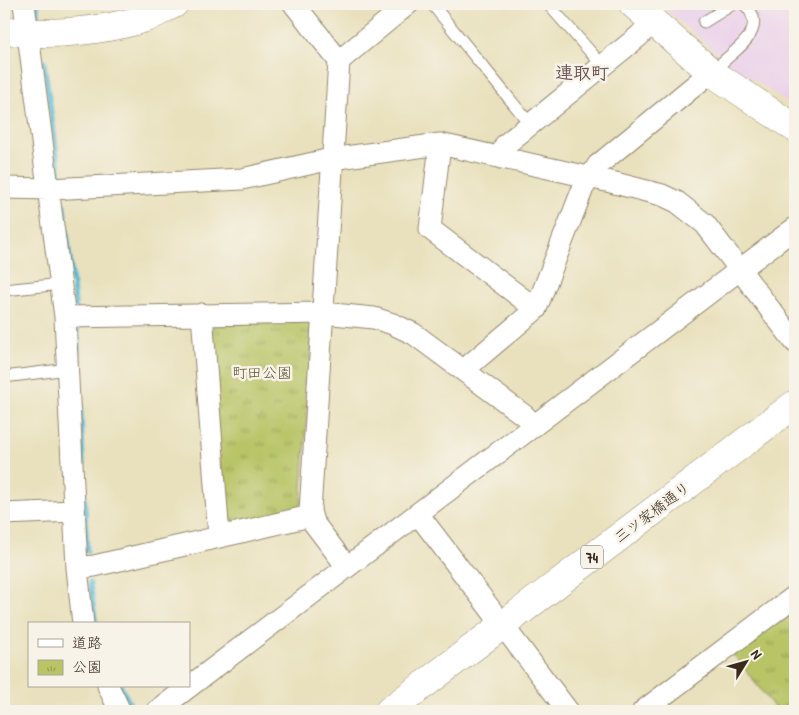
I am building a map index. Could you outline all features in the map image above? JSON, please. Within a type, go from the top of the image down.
[{"type":"main road","points":[[15,32],[110,27],[147,17],[174,4]]},
{"type":"main road","points":[[642,13],[711,72],[795,128]]},
{"type":"main road","name":"三ツ家橋通り","points":[[389,711],[795,404]]},
{"type":"street","points":[[24,4],[15,32],[50,189],[62,284],[68,369],[77,568],[84,622]]},
{"type":"street","points":[[294,4],[339,61],[331,159],[310,516],[347,566]]},
{"type":"street","points":[[339,61],[408,4]]},
{"type":"street","points":[[501,158],[505,145],[639,36],[642,13]]},
{"type":"street","points":[[465,372],[472,363],[536,309],[588,177],[598,165],[711,72]]},
{"type":"street","points":[[4,188],[50,189],[242,178],[331,159],[440,144],[662,195],[677,202],[704,224],[795,342]]},
{"type":"street","points":[[440,144],[430,229],[536,309]]},
{"type":"street","points":[[190,686],[795,228]]},
{"type":"street","points":[[65,317],[322,313],[363,316],[393,324],[423,341],[525,416],[534,426]]},
{"type":"street","points":[[202,314],[219,537]]},
{"type":"street","points":[[4,514],[74,512]]},
{"type":"street","points":[[418,514],[568,711]]},
{"type":"street","points":[[77,568],[94,566],[310,516]]},
{"type":"street","points":[[643,711],[795,596]]},
{"type":"street","points":[[109,688],[120,711]]},
{"type":"street","points":[[157,711],[187,688]]},
{"type":"lane","points":[[432,4],[530,124]]},
{"type":"lane","points":[[548,4],[602,65]]},
{"type":"lane","points":[[704,22],[733,4]]},
{"type":"lane","points":[[711,72],[747,41],[755,30],[751,12],[744,4]]},
{"type":"lane","points":[[4,290],[62,284]]},
{"type":"lane","points":[[4,377],[68,369]]},
{"type":"shaded area","points":[[659,4],[795,4],[795,108],[724,59]]},
{"type":"green space","name":"町田公園","points":[[306,321],[313,327],[301,505],[294,512],[231,527],[225,520],[209,329],[216,325]]},
{"type":"green space","points":[[795,607],[795,711],[777,711],[733,654]]},
{"type":"waterway","points":[[37,4],[38,14]]},
{"type":"waterway","points":[[44,62],[60,175]]},
{"type":"waterway","points":[[64,205],[76,311]]},
{"type":"waterway","points":[[77,322],[87,551]]},
{"type":"waterway","points":[[90,583],[96,622]]},
{"type":"waterway","points":[[122,688],[133,710]]},
{"type":"district","name":"連取町","points":[[582,72]]}]
